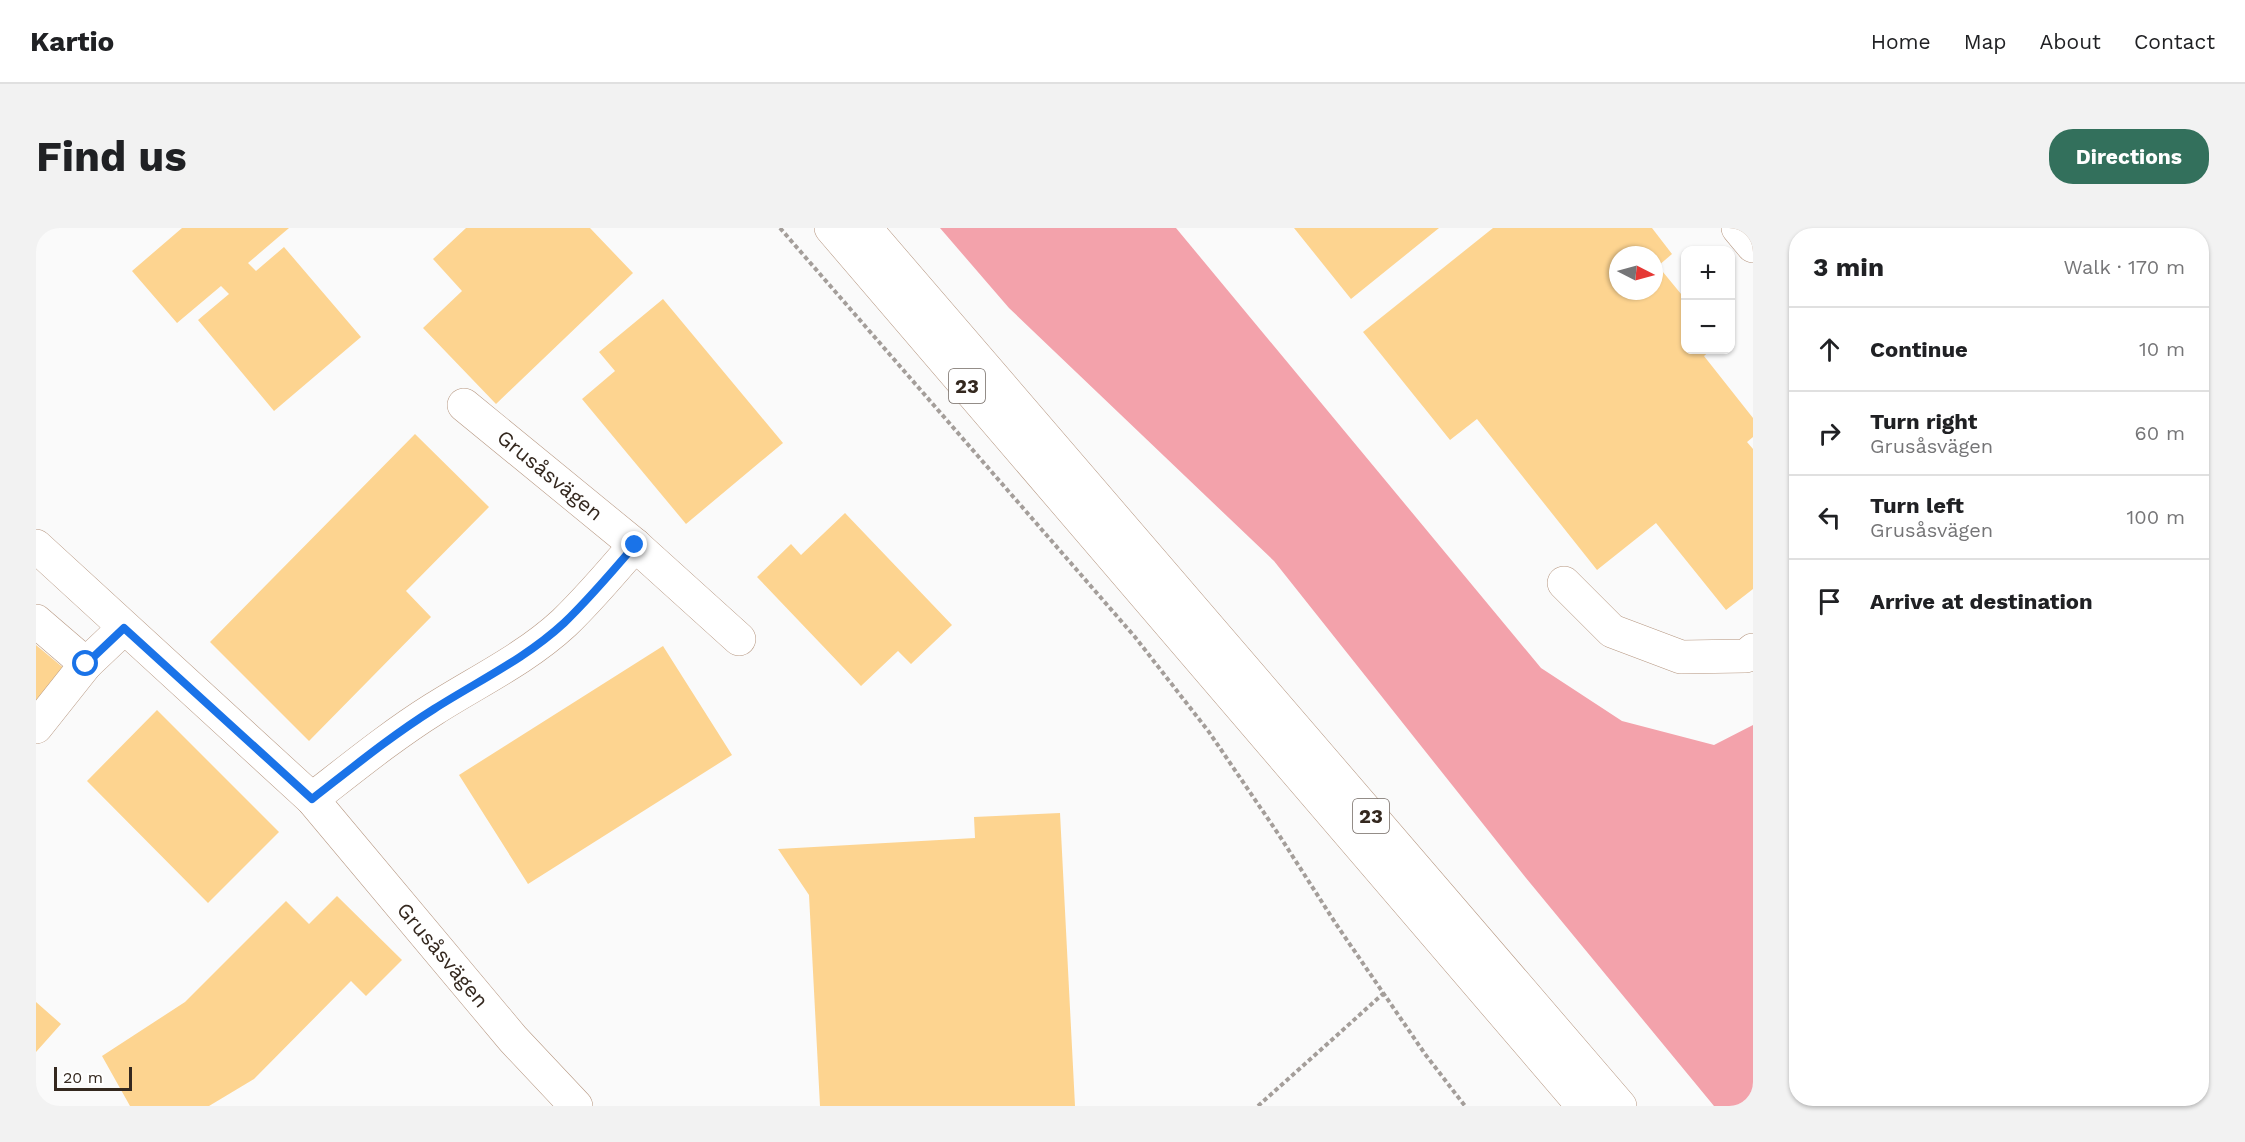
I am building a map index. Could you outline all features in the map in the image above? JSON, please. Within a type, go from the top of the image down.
[{"type":"main road","name":"23","points":[[831,228],[1583,1106]]},
{"type":"main road","name":"23","points":[[865,228],[1620,1106]]},
{"type":"main road","name":"Grusåsvägen","points":[[464,405],[635,545],[739,639]]},
{"type":"main road","points":[[312,799],[391,738],[434,709],[521,657],[563,624],[600,587],[635,545]]},
{"type":"main road","name":"Grusåsvägen","points":[[36,546],[312,799],[513,1039],[576,1106]]},
{"type":"main road","points":[[1564,583],[1612,631],[1681,657],[1746,656],[1753,650]]},
{"type":"main road","points":[[36,621],[86,664]]},
{"type":"main road","points":[[36,727],[86,664],[124,628]]},
{"type":"path","points":[[780,228],[1135,637],[1209,732],[1425,1054],[1465,1106]]},
{"type":"path","points":[[1258,1106],[1384,993]]},
{"type":"shaded area","points":[[940,228],[1176,228],[1541,668],[1622,721],[1714,745],[1753,725],[1753,1106],[1714,1106],[1526,878],[1274,561],[1009,308]]},
{"type":"building","points":[[182,228],[289,228],[248,263],[256,271],[284,247],[361,337],[274,411],[198,320],[229,294],[221,286],[177,323],[132,271]]},
{"type":"building","points":[[466,228],[590,228],[633,273],[496,404],[423,328],[462,291],[433,259]]},
{"type":"building","points":[[1294,228],[1439,228],[1351,299]]},
{"type":"building","points":[[1493,228],[1652,228],[1672,254],[1663,262],[1663,246],[1609,246],[1609,300],[1663,300],[1663,272],[1681,294],[1681,354],[1706,354],[1704,356],[1753,418],[1753,437],[1747,442],[1753,449],[1753,589],[1726,610],[1656,523],[1597,570],[1477,419],[1450,440],[1363,332]]},
{"type":"building","points":[[663,299],[783,443],[686,524],[582,399],[615,371],[599,352]]},
{"type":"building","points":[[415,434],[489,507],[406,591],[431,617],[309,741],[210,642]]},
{"type":"building","points":[[845,513],[952,625],[911,664],[898,651],[861,686],[757,577],[791,544],[801,555]]},
{"type":"building","points":[[36,645],[66,670],[36,707]]},
{"type":"building","points":[[663,646],[732,755],[528,884],[459,775]]},
{"type":"building","points":[[157,710],[279,832],[208,903],[87,781]]},
{"type":"building","points":[[1060,813],[1075,1106],[820,1106],[809,895],[778,849],[975,838],[974,817]]},
{"type":"building","points":[[337,896],[402,960],[366,996],[351,981],[254,1079],[209,1106],[130,1106],[102,1056],[185,1002],[286,901],[309,924]]},
{"type":"building","points":[[36,1002],[61,1024],[36,1052]]},
{"type":"route","points":[[86,664],[124,628],[312,799],[391,738],[434,709],[521,657],[563,624],[600,587],[635,545]]}]
